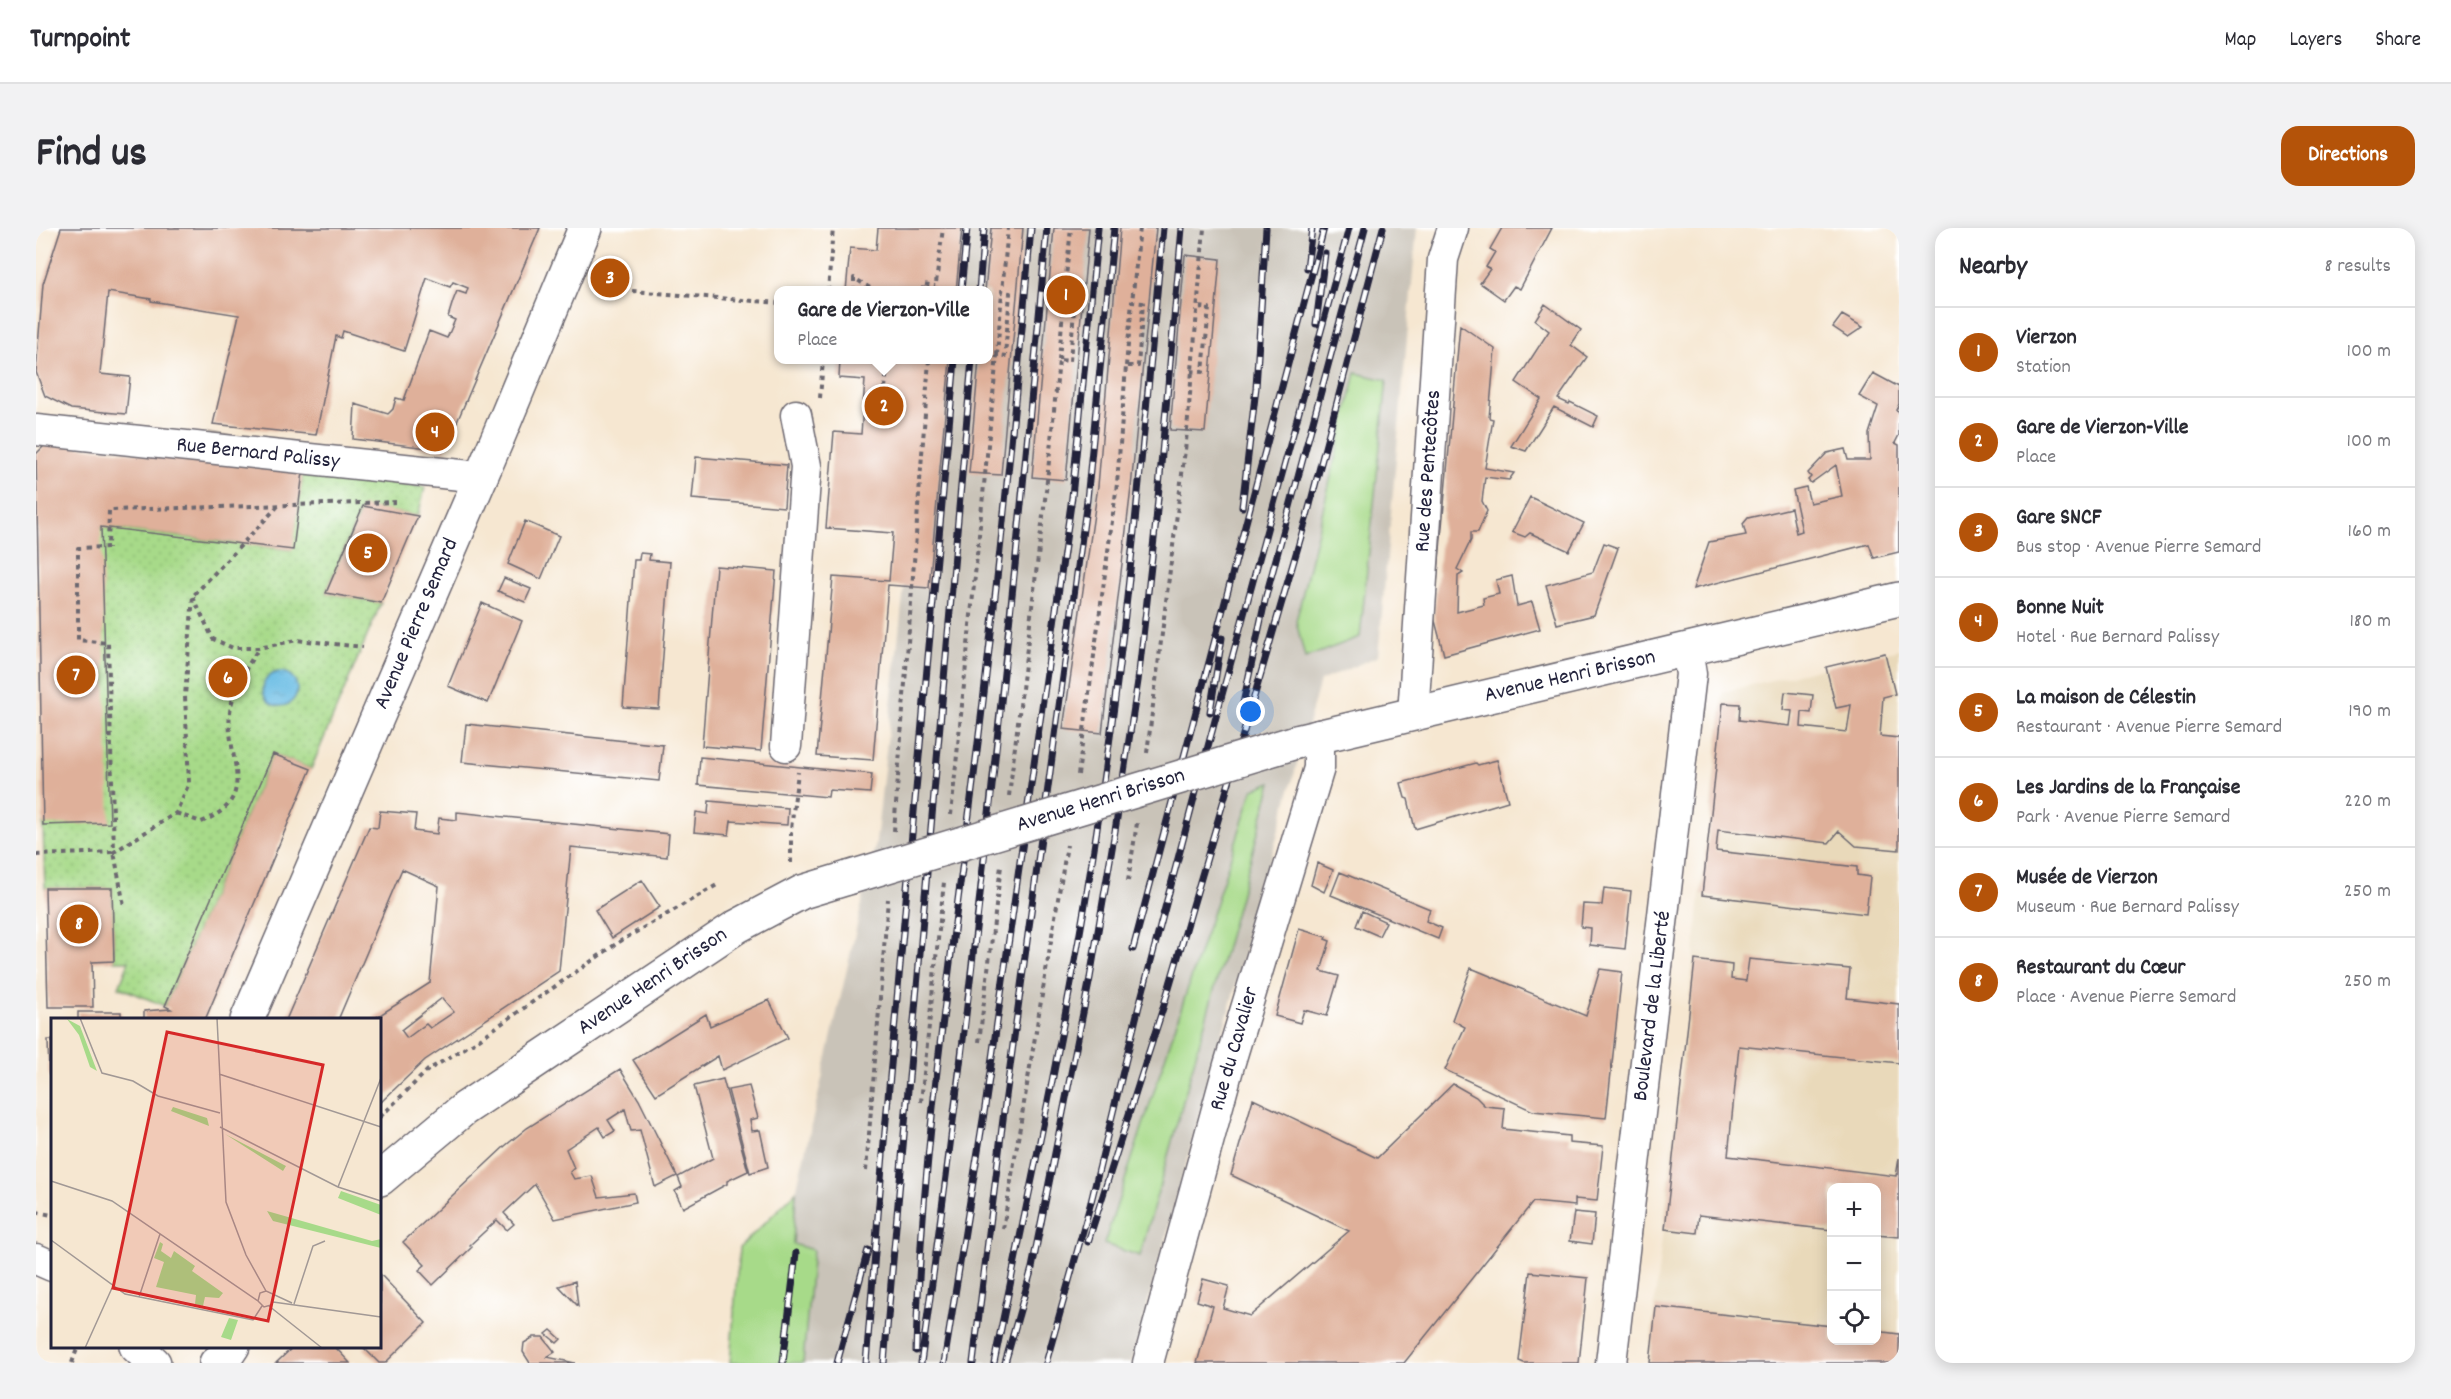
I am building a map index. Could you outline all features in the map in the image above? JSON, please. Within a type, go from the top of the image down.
[{"type":"main road","name":"Avenue Pierre Semard","points":[[248,1018],[585,228]]},
{"type":"main road","name":"Avenue Henri Brisson","points":[[381,1178],[464,1109],[727,933],[802,892],[1308,738],[1899,599]]},
{"type":"main road","points":[[129,1363],[136,1348]]},
{"type":"main road","points":[[137,1348],[154,1363]]},
{"type":"main road","points":[[216,1363],[232,1348]]},
{"type":"street","name":"Rue des Pentecôtes","points":[[1413,715],[1443,259],[1454,228]]},
{"type":"street","points":[[786,746],[806,466],[796,415]]},
{"type":"street","name":"Rue Bernard Palissy","points":[[36,430],[480,477]]},
{"type":"street","name":"Boulevard de la Liberté","points":[[1611,1363],[1691,674],[1687,649]]},
{"type":"street","name":"Rue du Cavalier","points":[[1148,1363],[1229,1065],[1319,768],[1308,738]]},
{"type":"street","points":[[36,1259],[51,1266]]},
{"type":"path","points":[[828,286],[833,228]]},
{"type":"path","points":[[935,286],[943,228]]},
{"type":"path","points":[[950,825],[1008,228]]},
{"type":"path","points":[[1009,800],[1046,491],[1071,228]]},
{"type":"path","points":[[1077,780],[1087,722],[1117,484],[1140,228]]},
{"type":"path","points":[[1146,756],[1184,465],[1204,228]]},
{"type":"path","points":[[854,286],[854,278],[867,286]]},
{"type":"path","points":[[632,291],[774,303]]},
{"type":"path","points":[[997,355],[1005,356],[1010,293],[1002,292]]},
{"type":"path","points":[[1059,360],[1070,361],[1075,297],[1064,296]]},
{"type":"path","points":[[1126,366],[1138,366],[1143,303],[1132,302]]},
{"type":"path","points":[[1191,370],[1203,372],[1209,308],[1197,307]]},
{"type":"path","points":[[881,424],[888,364]]},
{"type":"path","points":[[894,838],[929,364]]},
{"type":"path","points":[[124,906],[114,852],[108,643],[78,640],[78,548],[108,547],[109,510],[411,502]]},
{"type":"path","points":[[36,855],[114,852],[176,813],[189,783],[185,696],[193,596],[278,506]]},
{"type":"path","points":[[193,596],[213,639],[233,648],[259,648],[297,640],[363,647]]},
{"type":"path","points":[[176,813],[201,822],[218,815],[232,801],[236,786],[236,768],[230,729],[231,706],[240,677],[259,648]]},
{"type":"path","points":[[792,867],[791,829],[794,809]]},
{"type":"path","points":[[1128,881],[1138,813]]},
{"type":"path","points":[[1003,1228],[1068,837]]},
{"type":"path","points":[[979,1042],[1002,857]]},
{"type":"path","points":[[921,1102],[945,871]]},
{"type":"path","points":[[381,1115],[428,1070],[475,1042],[619,942],[717,885]]},
{"type":"path","points":[[866,1171],[889,898]]},
{"type":"path","points":[[36,1212],[51,1215]]},
{"type":"path","points":[[72,1363],[78,1348]]},
{"type":"shaded area","points":[[943,228],[1417,228],[1378,656],[1320,681],[1131,1363],[730,1363],[739,1248],[796,1192],[876,842],[929,364],[993,364],[993,286],[936,286]]},
{"type":"shaded area","points":[[1899,649],[1899,1363],[1648,1363],[1723,692]]},
{"type":"green space","points":[[1356,373],[1387,380],[1360,637],[1305,658],[1296,621]]},
{"type":"green space","points":[[303,472],[425,487],[418,516],[362,507],[326,593],[381,603],[311,769],[273,754],[165,1006],[119,987],[129,961],[114,961],[112,888],[45,888],[43,825],[101,527],[292,550]]},
{"type":"green space","points":[[1272,782],[1140,1256],[1104,1244],[1253,789]]},
{"type":"green space","points":[[796,1192],[793,1244],[813,1250],[803,1363],[730,1363],[739,1248]]},
{"type":"water","points":[[280,672],[292,677],[297,689],[292,701],[280,706],[268,701],[263,689],[268,677]]},
{"type":"building","points":[[61,228],[540,228],[445,450],[353,439],[355,404],[388,414],[393,409],[396,398],[404,400],[429,331],[447,338],[455,320],[448,317],[457,291],[466,294],[468,288],[453,282],[450,287],[427,278],[404,351],[343,331],[341,338],[336,336],[316,435],[213,424],[239,315],[108,292],[100,374],[130,377],[126,414],[71,409],[45,396],[36,372],[43,284]]},
{"type":"building","points":[[878,228],[962,228],[956,286],[846,286],[850,248],[876,250]]},
{"type":"building","points":[[991,228],[1023,228],[1001,475],[969,473],[979,364],[993,364],[993,286],[985,286]]},
{"type":"building","points":[[1054,228],[1089,228],[1066,480],[1032,477]]},
{"type":"building","points":[[1120,228],[1156,228],[1131,488],[1102,733],[1063,729],[1098,486]]},
{"type":"building","points":[[1502,228],[1552,228],[1520,289],[1514,286],[1504,300],[1480,283],[1490,269],[1486,267],[1495,252],[1490,249]]},
{"type":"building","points":[[1185,255],[1220,259],[1205,432],[1170,430]]},
{"type":"building","points":[[1545,304],[1581,330],[1571,345],[1587,357],[1558,399],[1569,404],[1570,402],[1598,416],[1593,427],[1554,407],[1526,451],[1511,446],[1541,399],[1516,382],[1549,331],[1535,320]]},
{"type":"building","points":[[1842,315],[1863,327],[1848,337],[1833,327]]},
{"type":"building","points":[[1460,325],[1495,349],[1489,418],[1493,419],[1485,468],[1514,473],[1509,480],[1485,477],[1482,501],[1487,511],[1478,532],[1471,532],[1471,540],[1457,569],[1463,573],[1458,576],[1457,612],[1484,605],[1483,598],[1499,594],[1496,580],[1512,576],[1517,606],[1532,602],[1540,629],[1444,655],[1434,617]]},
{"type":"building","points":[[840,364],[950,364],[929,588],[888,585],[873,760],[817,756],[833,577],[889,581],[893,533],[826,528],[834,432],[861,434],[865,380],[839,378]]},
{"type":"building","points":[[1873,373],[1899,387],[1899,404],[1896,410],[1899,411],[1899,435],[1895,443],[1899,445],[1899,552],[1874,558],[1869,544],[1693,589],[1709,542],[1746,535],[1743,524],[1748,518],[1791,508],[1796,533],[1802,531],[1793,490],[1806,487],[1810,503],[1842,496],[1836,465],[1811,483],[1808,480],[1811,477],[1808,473],[1827,453],[1845,449],[1848,460],[1870,460],[1869,434],[1878,406],[1859,396]]},
{"type":"building","points":[[47,443],[303,472],[293,550],[101,527],[110,823],[43,825],[36,454]]},
{"type":"building","points":[[696,457],[787,465],[784,507],[692,499]]},
{"type":"building","points":[[1530,497],[1584,523],[1569,551],[1530,533],[1525,537],[1512,532]]},
{"type":"building","points":[[363,506],[418,516],[381,603],[326,593]]},
{"type":"building","points":[[525,521],[559,536],[541,579],[508,564]]},
{"type":"building","points":[[1604,543],[1618,548],[1594,615],[1557,624],[1546,585],[1593,572]]},
{"type":"building","points":[[640,553],[650,554],[649,560],[670,562],[659,709],[623,707],[634,560],[639,560]]},
{"type":"building","points":[[716,566],[776,571],[761,751],[702,746]]},
{"type":"building","points":[[504,578],[531,589],[525,602],[498,591]]},
{"type":"building","points":[[482,603],[522,621],[488,703],[448,686]]},
{"type":"building","points":[[1885,653],[1895,694],[1883,697],[1880,736],[1899,738],[1899,850],[1856,846],[1839,831],[1829,843],[1718,830],[1716,851],[1857,867],[1857,875],[1870,877],[1866,914],[1702,895],[1723,703],[1740,704],[1739,720],[1790,726],[1792,711],[1783,710],[1785,692],[1813,695],[1811,713],[1802,712],[1801,727],[1847,732],[1851,705],[1836,708],[1826,667]]},
{"type":"building","points":[[466,724],[663,745],[659,781],[462,762]]},
{"type":"building","points":[[273,754],[311,769],[206,1018],[144,1018],[144,1011],[171,1009],[165,1006]]},
{"type":"building","points":[[700,757],[872,774],[870,793],[829,790],[828,797],[698,785]]},
{"type":"building","points":[[1497,760],[1508,801],[1415,829],[1408,799],[1405,798],[1401,783],[1476,763],[1478,765]]},
{"type":"building","points":[[709,801],[788,808],[787,825],[731,821],[729,835],[694,832],[696,812],[708,814]]},
{"type":"building","points":[[380,811],[416,814],[414,831],[437,834],[439,818],[457,820],[457,812],[669,834],[667,857],[571,847],[559,971],[425,1060],[381,1102],[381,1018],[375,1018],[430,983],[439,886],[402,869],[339,1018],[287,1018],[369,827],[378,828]],"holes":[[[442,998],[454,1012],[430,1028],[426,1024],[407,1038],[401,1030]]]},
{"type":"building","points":[[1317,863],[1333,870],[1324,892],[1311,885]]},
{"type":"building","points":[[1340,872],[1430,909],[1426,921],[1442,928],[1438,939],[1331,895]]},
{"type":"building","points":[[642,880],[660,907],[612,938],[595,910]]},
{"type":"building","points":[[45,888],[112,888],[114,961],[92,962],[93,1007],[48,1007]]},
{"type":"building","points":[[1604,888],[1631,891],[1625,949],[1590,945],[1591,928],[1581,927],[1583,904],[1602,905]]},
{"type":"building","points":[[1362,911],[1386,922],[1379,936],[1356,926]]},
{"type":"building","points":[[1299,929],[1326,937],[1325,939],[1330,941],[1321,971],[1339,976],[1327,1016],[1304,1010],[1300,1023],[1275,1016]]},
{"type":"building","points":[[1749,959],[1850,969],[1847,998],[1899,1004],[1899,1063],[1739,1046],[1728,1156],[1896,1176],[1899,1158],[1899,1237],[1881,1235],[1881,1183],[1827,1183],[1827,1229],[1699,1215],[1697,1233],[1665,1229],[1695,960],[1732,965],[1731,979],[1746,981]]},
{"type":"building","points":[[1471,968],[1586,1016],[1600,969],[1622,972],[1606,1118],[1533,1111],[1445,1070],[1465,1027],[1452,1020]]},
{"type":"building","points":[[769,1000],[788,1038],[722,1070],[718,1056],[656,1095],[633,1060],[706,1014],[710,1026]]},
{"type":"building","points":[[78,1012],[121,1012],[121,1018],[78,1018]]},
{"type":"building","points":[[48,1040],[51,1040],[51,1076],[49,1075]]},
{"type":"building","points":[[620,1069],[639,1100],[677,1176],[655,1187],[640,1130],[631,1131],[625,1109],[608,1120],[615,1131],[605,1137],[599,1127],[566,1149],[574,1168],[570,1172],[574,1179],[592,1176],[599,1197],[634,1193],[636,1202],[555,1219],[535,1184],[504,1213],[514,1224],[507,1230],[497,1220],[433,1285],[419,1270],[425,1265],[403,1242],[527,1128]]},
{"type":"building","points":[[723,1079],[748,1171],[683,1208],[675,1191],[682,1187],[678,1177],[713,1158],[694,1086]]},
{"type":"building","points":[[1453,1084],[1476,1097],[1485,1106],[1505,1108],[1503,1129],[1569,1136],[1569,1143],[1603,1146],[1597,1201],[1575,1199],[1575,1206],[1533,1202],[1404,1363],[1197,1363],[1213,1306],[1197,1301],[1203,1279],[1229,1286],[1223,1308],[1250,1316],[1349,1231],[1231,1175],[1253,1099],[1377,1158]]},
{"type":"building","points":[[749,1086],[758,1118],[750,1120],[752,1131],[760,1130],[768,1167],[750,1173],[728,1090]]},
{"type":"building","points":[[1574,1212],[1595,1214],[1592,1244],[1570,1241]]},
{"type":"building","points":[[1530,1272],[1588,1278],[1579,1363],[1524,1363],[1519,1361]]},
{"type":"building","points":[[381,1275],[426,1323],[385,1363],[379,1363],[364,1348],[381,1348]]},
{"type":"building","points":[[575,1281],[578,1306],[559,1286]]},
{"type":"building","points":[[1656,1307],[1827,1325],[1827,1345],[1881,1345],[1881,1332],[1899,1334],[1899,1363],[1650,1363]]},
{"type":"building","points":[[551,1330],[561,1339],[557,1343],[546,1334]]},
{"type":"building","points":[[534,1337],[543,1337],[555,1352],[547,1357],[575,1363],[530,1363],[523,1352],[524,1343]]},
{"type":"building","points":[[292,1348],[336,1348],[350,1363],[276,1363]]},
{"type":"tunnel","points":[[218,462],[225,425]]},
{"type":"railway","points":[[961,286],[967,228]]},
{"type":"railway","points":[[979,286],[984,228]]},
{"type":"railway","points":[[916,1351],[930,1135],[990,638],[1031,228]]},
{"type":"railway","points":[[921,1363],[958,1080],[991,796],[1047,228]]},
{"type":"railway","points":[[944,1363],[985,1107],[1072,497],[1098,228]]},
{"type":"railway","points":[[973,1363],[1004,1111],[1087,500],[1114,228]]},
{"type":"railway","points":[[994,1363],[1064,1019],[1098,820],[1121,651],[1163,228]]},
{"type":"railway","points":[[1005,1363],[1032,1268],[1090,978],[1115,831],[1138,681],[1156,521],[1182,228]]},
{"type":"railway","points":[[1242,507],[1256,388],[1266,228]]},
{"type":"railway","points":[[1307,268],[1312,228]]},
{"type":"railway","points":[[1133,949],[1324,228]]},
{"type":"railway","points":[[1046,1363],[1091,1202],[1139,1006],[1198,783],[1349,228]]},
{"type":"railway","points":[[1241,713],[1266,596],[1365,228]]},
{"type":"railway","points":[[1088,1242],[1163,1008],[1307,516],[1383,228]]},
{"type":"railway","points":[[1316,324],[1325,253]]},
{"type":"railway","points":[[866,1363],[955,364]]},
{"type":"railway","points":[[884,1363],[972,364]]},
{"type":"railway","points":[[1210,712],[1222,638]]},
{"type":"railway","points":[[837,1363],[868,1250]]},
{"type":"railway","points":[[783,1363],[796,1253]]},
{"type":"place","name":"Gare SNCF","points":[[610,278]]},
{"type":"place","name":"Vierzon","points":[[1066,295]]},
{"type":"place","name":"Gare de Vierzon-Ville","points":[[884,406]]},
{"type":"place","name":"Bonne Nuit","points":[[435,432]]},
{"type":"place","name":"La maison de Célestin","points":[[368,553]]},
{"type":"place","name":"Musée de Vierzon","points":[[76,675]]},
{"type":"place","name":"Les Jardins de la Française","points":[[228,678]]},
{"type":"place","name":"Restaurant du Cœur","points":[[79,924]]}]
